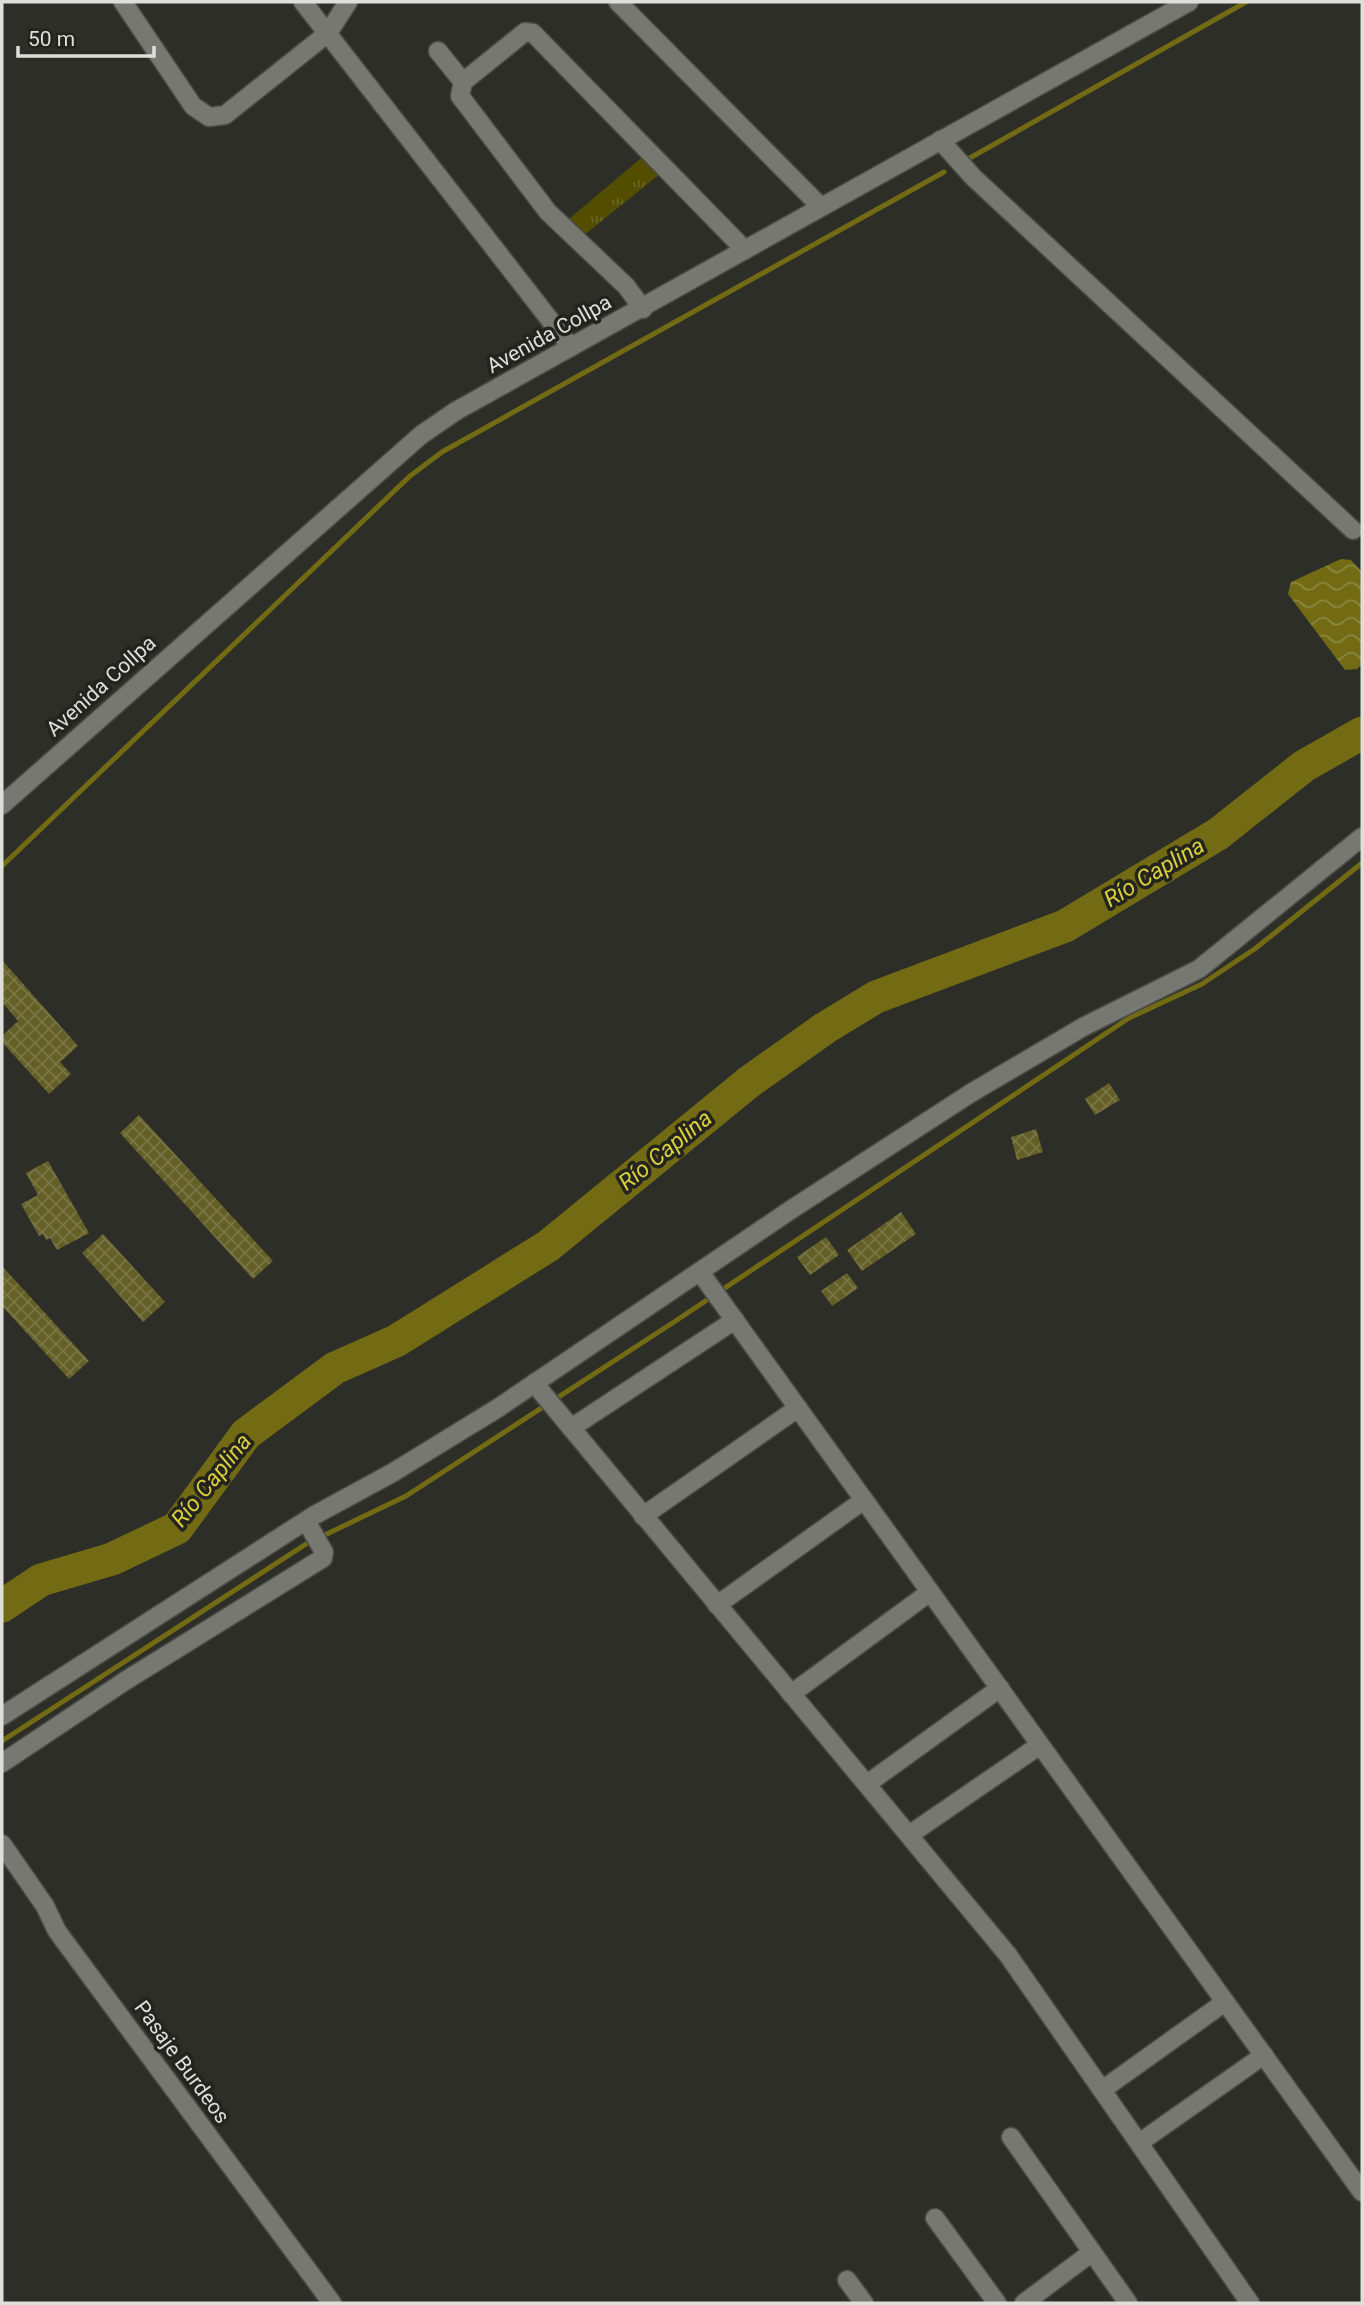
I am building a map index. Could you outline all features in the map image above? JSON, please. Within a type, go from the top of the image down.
[{"type":"street","points":[[123,2],[193,106],[209,117],[225,116],[328,33],[348,2]]},
{"type":"street","points":[[303,2],[571,347]]},
{"type":"street","points":[[618,2],[821,207]]},
{"type":"street","name":"Avenida Collpa","points":[[2,805],[421,435],[571,347],[1189,2]]},
{"type":"street","points":[[643,309],[626,286],[548,212],[460,96],[463,82],[525,32],[533,33],[745,250]]},
{"type":"street","points":[[438,51],[463,82]]},
{"type":"street","points":[[940,140],[973,177],[1353,530]]},
{"type":"street","points":[[2,1716],[313,1533],[392,1473],[544,1396],[699,1272],[971,1093],[1083,1027],[1199,969],[1362,837]]},
{"type":"street","points":[[699,1272],[1362,2192]]},
{"type":"street","points":[[571,1428],[735,1320]]},
{"type":"street","points":[[544,1396],[1008,1955],[1250,2303]]},
{"type":"street","points":[[643,1516],[798,1408]]},
{"type":"street","points":[[717,1605],[864,1500]]},
{"type":"street","points":[[2,1763],[125,1681],[323,1558],[324,1552],[313,1533]]},
{"type":"street","points":[[791,1693],[930,1592]]},
{"type":"street","points":[[867,1784],[1000,1688]]},
{"type":"street","points":[[909,1835],[1040,1745]]},
{"type":"street","name":"Pasaje Burdeos","points":[[2,1844],[46,1906],[57,1931],[331,2303]]},
{"type":"street","points":[[1102,2090],[1226,2002]]},
{"type":"street","points":[[1139,2143],[1264,2055]]},
{"type":"street","points":[[1011,2137],[1128,2303]]},
{"type":"street","points":[[935,2218],[997,2303]]},
{"type":"street","points":[[1024,2303],[1091,2253]]},
{"type":"street","points":[[847,2280],[864,2303]]},
{"type":"green space","points":[[647,153],[665,170],[583,236],[569,219]]},
{"type":"water","points":[[1341,559],[1351,560],[1362,572],[1362,664],[1357,669],[1345,670],[1288,594],[1291,582]]},
{"type":"building","points":[[2,960],[78,1046],[60,1062],[71,1074],[49,1094],[2,1042],[2,1036],[18,1021],[2,1002]]},
{"type":"building","points":[[1109,1083],[1120,1100],[1095,1115],[1085,1099]]},
{"type":"building","points":[[139,1115],[273,1261],[253,1279],[120,1133]]},
{"type":"building","points":[[1036,1129],[1043,1152],[1017,1160],[1011,1137]]},
{"type":"building","points":[[48,1161],[89,1233],[57,1250],[50,1238],[46,1240],[43,1234],[39,1236],[21,1204],[38,1195],[26,1173]]},
{"type":"building","points":[[901,1212],[916,1234],[862,1271],[847,1250]]},
{"type":"building","points":[[103,1234],[165,1302],[143,1322],[82,1253]]},
{"type":"building","points":[[826,1237],[839,1255],[810,1275],[797,1257]]},
{"type":"building","points":[[2,1266],[89,1361],[69,1379],[2,1306]]},
{"type":"building","points":[[847,1273],[858,1288],[832,1306],[821,1291]]},
{"type":"waterway","points":[[968,159],[1246,2]]},
{"type":"waterway","points":[[2,866],[410,476],[442,452],[944,172]]},
{"type":"waterway","name":"Río Caplina","points":[[2,1606],[41,1580],[112,1559],[177,1528],[246,1434],[335,1368],[396,1341],[548,1246],[749,1082],[825,1028],[876,997],[1065,926],[1218,834],[1304,766],[1362,733]]},
{"type":"waterway","points":[[2,1741],[306,1544],[406,1496],[674,1322],[1129,1018],[1202,984],[1256,948],[1362,863]]}]
